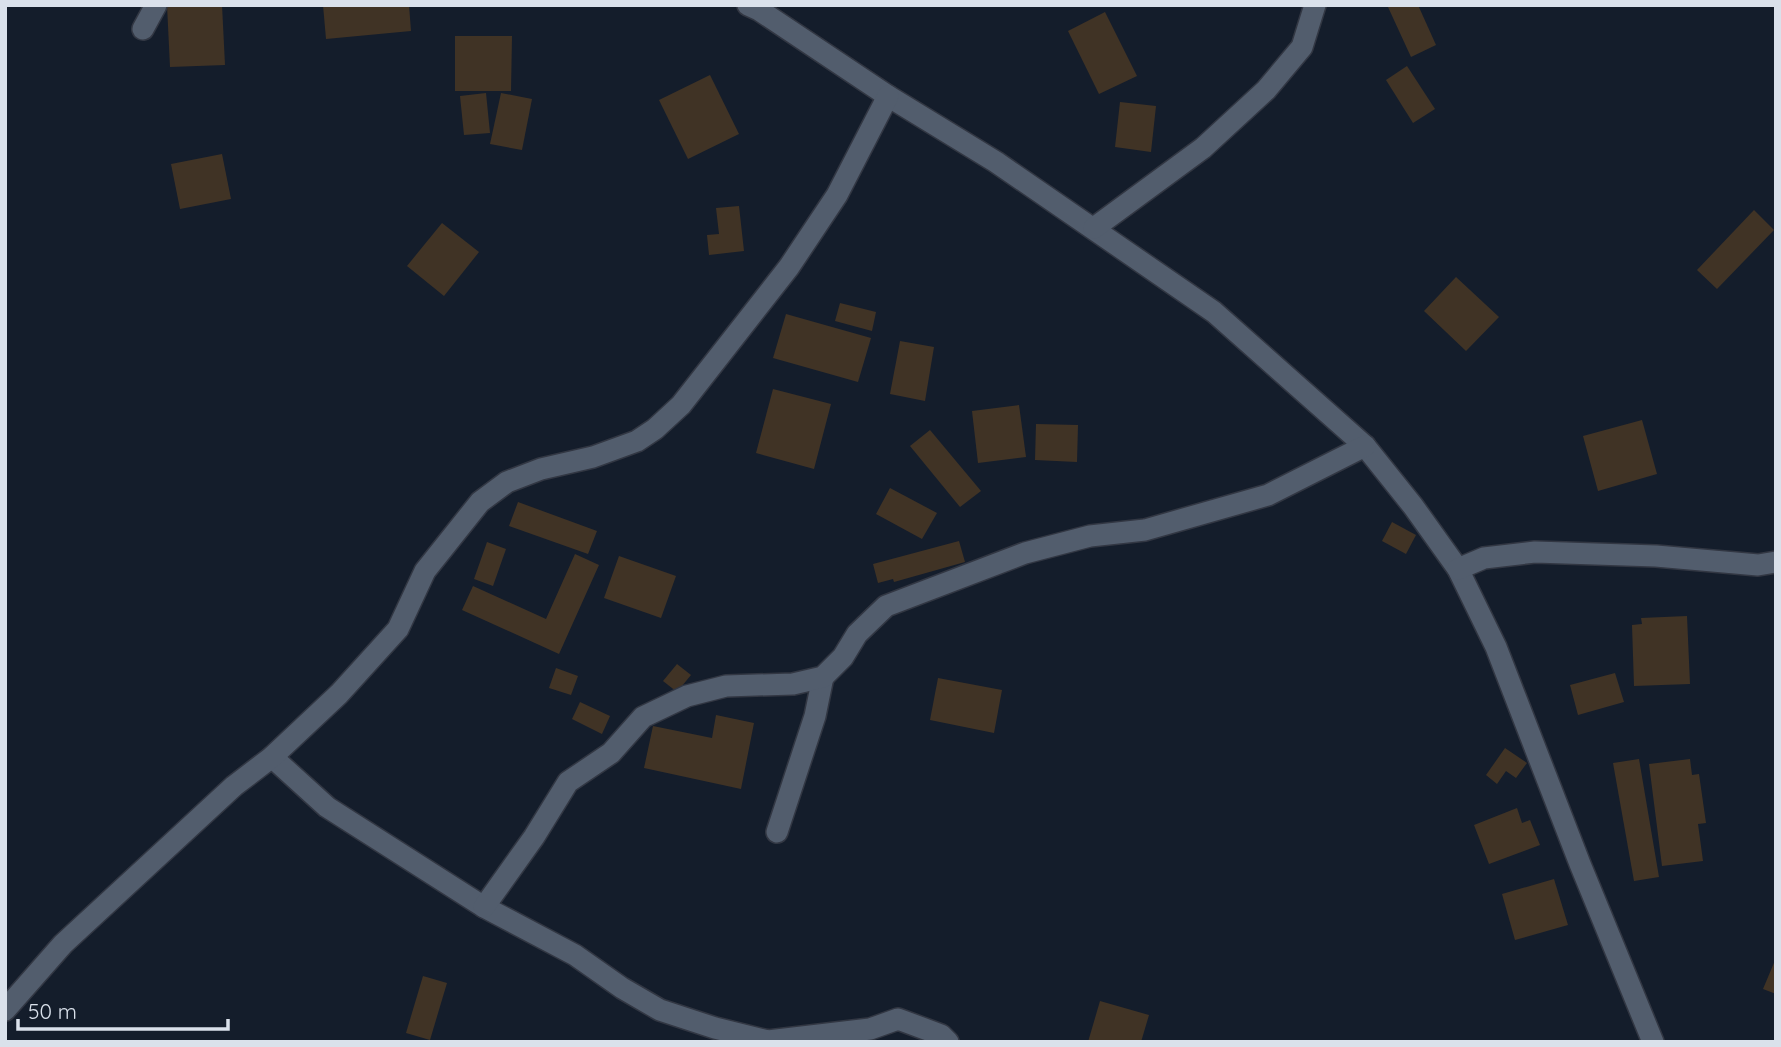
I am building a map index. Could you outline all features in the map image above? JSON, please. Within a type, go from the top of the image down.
[{"type":"street","points":[[143,29],[156,5]]},
{"type":"street","points":[[1094,228],[1203,148],[1266,90],[1302,47],[1315,5]]},
{"type":"street","points":[[756,7],[888,96],[996,162],[1213,312],[1365,446],[1413,506],[1458,569],[1496,647],[1653,1042]]},
{"type":"street","points":[[5,1010],[63,944],[234,786],[272,757],[339,694],[398,629],[425,571],[480,502],[507,482],[541,469],[593,457],[637,440],[655,429],[681,405],[789,267],[836,195],[888,96]]},
{"type":"street","points":[[484,907],[534,837],[568,782],[611,753],[643,717],[687,696],[726,685],[793,684],[823,677],[843,657],[857,634],[886,606],[1025,553],[1090,536],[1145,530],[1268,495],[1365,446]]},
{"type":"street","points":[[1458,569],[1484,558],[1535,552],[1656,556],[1759,565],[1776,562]]},
{"type":"street","points":[[777,832],[815,716],[823,677]]},
{"type":"street","points":[[272,757],[327,807],[484,907],[575,955],[622,988],[660,1010],[715,1028],[768,1041],[870,1029],[898,1019],[942,1035],[948,1042]]},
{"type":"building","points":[[167,5],[222,5],[225,65],[170,67]]},
{"type":"building","points":[[323,5],[409,5],[411,31],[326,39]]},
{"type":"building","points":[[1418,5],[1436,45],[1411,57],[1388,7]]},
{"type":"building","points":[[1105,12],[1137,76],[1099,94],[1068,31]]},
{"type":"building","points":[[455,36],[512,36],[511,91],[455,91]]},
{"type":"building","points":[[1407,66],[1435,109],[1413,123],[1386,80]]},
{"type":"building","points":[[710,75],[739,134],[688,159],[659,100]]},
{"type":"building","points":[[486,93],[490,133],[464,135],[460,96]]},
{"type":"building","points":[[501,93],[532,99],[522,150],[490,144]]},
{"type":"building","points":[[1120,102],[1156,106],[1151,152],[1115,147]]},
{"type":"building","points":[[222,154],[231,199],[180,209],[171,164]]},
{"type":"building","points":[[739,206],[744,251],[709,255],[707,235],[719,234],[716,208]]},
{"type":"building","points":[[1754,210],[1774,230],[1717,289],[1697,270]]},
{"type":"building","points":[[442,223],[479,252],[444,296],[407,266]]},
{"type":"building","points":[[1456,277],[1499,317],[1466,351],[1424,311]]},
{"type":"building","points":[[840,303],[876,312],[872,331],[835,321]]},
{"type":"building","points":[[786,314],[871,338],[858,382],[773,358]]},
{"type":"building","points":[[900,341],[934,347],[925,401],[890,394]]},
{"type":"building","points":[[773,389],[831,404],[814,469],[756,453]]},
{"type":"building","points":[[1019,405],[1026,457],[978,463],[972,411]]},
{"type":"building","points":[[1642,420],[1657,474],[1598,491],[1583,436]]},
{"type":"building","points":[[1036,424],[1078,425],[1077,462],[1035,460]]},
{"type":"building","points":[[930,430],[981,491],[960,507],[910,446]]},
{"type":"building","points":[[890,488],[937,513],[922,539],[876,514]]},
{"type":"building","points":[[518,502],[597,531],[588,554],[509,526]]},
{"type":"building","points":[[1392,522],[1416,535],[1406,554],[1382,541]]},
{"type":"building","points":[[959,541],[965,562],[894,582],[893,579],[878,583],[873,564]]},
{"type":"building","points":[[487,542],[506,549],[493,586],[474,579]]},
{"type":"building","points":[[575,554],[599,565],[559,654],[462,610],[473,586],[546,619]]},
{"type":"building","points":[[619,556],[676,576],[661,618],[604,598]]},
{"type":"building","points":[[1687,616],[1690,684],[1634,686],[1632,625],[1642,624],[1641,618]]},
{"type":"building","points":[[677,664],[691,675],[677,692],[663,681]]},
{"type":"building","points":[[556,668],[578,676],[571,695],[549,688]]},
{"type":"building","points":[[1615,673],[1624,702],[1578,715],[1570,685]]},
{"type":"building","points":[[938,678],[1002,690],[994,733],[930,720]]},
{"type":"building","points":[[580,702],[610,716],[602,734],[572,719]]},
{"type":"building","points":[[716,715],[754,723],[741,789],[644,768],[653,726],[712,738]]},
{"type":"building","points":[[1505,748],[1527,763],[1516,778],[1506,771],[1497,784],[1486,775]]},
{"type":"building","points":[[1639,759],[1659,877],[1634,881],[1613,763]]},
{"type":"building","points":[[1690,759],[1692,775],[1699,774],[1706,823],[1698,824],[1703,861],[1662,866],[1649,764]]},
{"type":"building","points":[[1517,808],[1522,823],[1530,820],[1540,845],[1489,864],[1474,825]]},
{"type":"building","points":[[1554,879],[1568,925],[1515,940],[1502,894]]},
{"type":"building","points":[[1776,958],[1776,994],[1763,989]]},
{"type":"building","points":[[423,976],[447,983],[430,1040],[406,1033]]},
{"type":"building","points":[[1100,1001],[1149,1015],[1141,1042],[1088,1042]]}]
